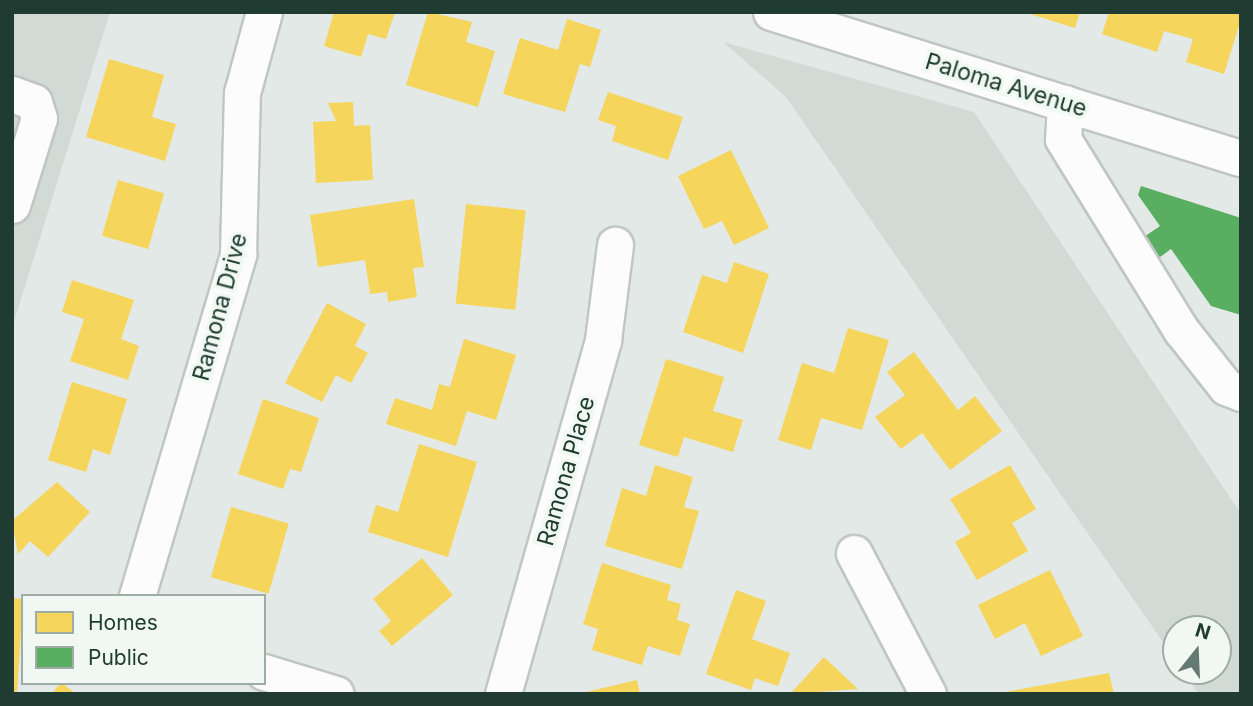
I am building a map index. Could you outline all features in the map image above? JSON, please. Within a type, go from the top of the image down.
[{"type":"street","name":"Ramona Drive","points":[[138,594],[238,254],[242,93],[264,12]]},
{"type":"street","name":"Paloma Avenue","points":[[771,12],[1241,158]]},
{"type":"street","points":[[12,94],[34,102],[39,118],[12,205]]},
{"type":"street","points":[[1065,103],[1063,139],[1181,330],[1226,387],[1241,393]]},
{"type":"street","name":"Ramona Place","points":[[503,694],[603,340],[615,245]]},
{"type":"street","points":[[854,553],[928,694]]},
{"type":"street","points":[[266,673],[335,694]]},
{"type":"shaded area","points":[[12,12],[110,12],[12,328]]},
{"type":"shaded area","points":[[723,42],[974,112],[1241,514],[1241,694],[1199,694],[1193,685],[1232,685],[1232,615],[1162,615],[1162,641],[786,97]]},
{"type":"building: Homes","points":[[334,12],[395,12],[386,39],[368,34],[361,57],[324,46]]},
{"type":"building: Homes","points":[[428,12],[472,22],[466,42],[495,51],[478,107],[406,85]]},
{"type":"building: Homes","points":[[1024,12],[1080,12],[1075,28]]},
{"type":"building: Homes","points":[[1109,12],[1241,12],[1241,19],[1224,74],[1186,62],[1193,39],[1164,31],[1157,52],[1102,34]]},
{"type":"building: Homes","points":[[567,19],[601,30],[590,67],[580,64],[565,112],[503,94],[520,38],[558,50]]},
{"type":"building: Homes","points":[[109,59],[164,75],[152,117],[176,124],[165,161],[86,137]]},
{"type":"building: Homes","points":[[608,92],[683,117],[668,160],[612,141],[616,126],[598,120]]},
{"type":"building: Homes","points":[[353,102],[354,126],[370,125],[373,180],[316,183],[313,122],[336,121],[328,103]]},
{"type":"building: Homes","points":[[731,150],[769,228],[734,245],[722,221],[704,229],[678,176]]},
{"type":"building: Homes","points":[[118,180],[164,193],[148,249],[102,236]]},
{"type":"building: Homes","points":[[414,199],[424,267],[413,268],[417,297],[388,302],[387,292],[370,294],[365,260],[318,267],[310,215]]},
{"type":"building: Homes","points":[[466,204],[526,210],[515,310],[456,303]]},
{"type":"building: Homes","points":[[734,262],[769,274],[743,353],[683,332],[702,275],[727,283]]},
{"type":"building: Homes","points":[[72,280],[134,300],[121,339],[139,346],[128,380],[70,361],[84,319],[62,312]]},
{"type":"building: Homes","points":[[327,303],[366,324],[355,346],[368,353],[351,383],[336,375],[322,402],[285,383]]},
{"type":"building: Homes","points":[[848,328],[889,340],[862,430],[821,418],[811,450],[778,440],[802,363],[834,373]]},
{"type":"building: Homes","points":[[464,339],[516,355],[496,420],[467,411],[456,446],[386,424],[395,398],[432,410],[439,384],[450,387]]},
{"type":"building: Homes","points":[[914,352],[958,410],[975,396],[1002,431],[950,470],[922,433],[901,449],[875,417],[905,395],[887,372]]},
{"type":"building: Homes","points":[[666,359],[724,377],[713,411],[743,420],[733,452],[684,437],[678,457],[639,445]]},
{"type":"building: Homes","points":[[72,382],[127,399],[110,455],[93,449],[86,472],[48,460]]},
{"type":"building: Homes","points":[[263,399],[319,418],[301,472],[290,469],[283,489],[238,474]]},
{"type":"building: Homes","points":[[419,444],[477,462],[448,557],[368,532],[376,505],[398,512]]},
{"type":"building: Homes","points":[[655,465],[693,477],[684,507],[699,511],[682,569],[605,546],[622,488],[646,496]]},
{"type":"building: Homes","points":[[1010,465],[1036,509],[1012,523],[1028,551],[977,580],[955,542],[971,533],[950,499]]},
{"type":"building: Homes","points":[[57,482],[90,512],[48,557],[30,541],[18,554],[12,521]]},
{"type":"building: Homes","points":[[231,507],[289,524],[269,594],[211,577]]},
{"type":"building: Homes","points":[[422,558],[453,595],[392,646],[379,631],[391,621],[373,599]]},
{"type":"building: Homes","points":[[602,563],[671,585],[667,600],[681,604],[677,620],[690,624],[680,656],[648,646],[642,665],[592,650],[598,629],[583,624]]},
{"type":"building: Homes","points":[[1050,570],[1083,636],[1041,656],[1025,623],[995,639],[978,605]]},
{"type":"building: Homes","points":[[736,590],[766,601],[752,639],[790,653],[778,686],[755,678],[751,690],[706,674]]},
{"type":"building: Homes","points":[[12,598],[21,599],[21,631],[17,694],[12,694]]},
{"type":"building: Homes","points":[[824,657],[858,689],[790,694]]},
{"type":"building: Homes","points":[[1109,673],[1114,694],[1005,694],[1005,692]]},
{"type":"building: Homes","points":[[637,680],[640,694],[582,694],[582,693]]},
{"type":"building: Homes","points":[[59,685],[65,685],[76,694],[52,694]]},
{"type":"building: Public","points":[[1141,186],[1241,218],[1241,315],[1211,306],[1171,249],[1156,260],[1141,239],[1160,226],[1138,195]]}]
